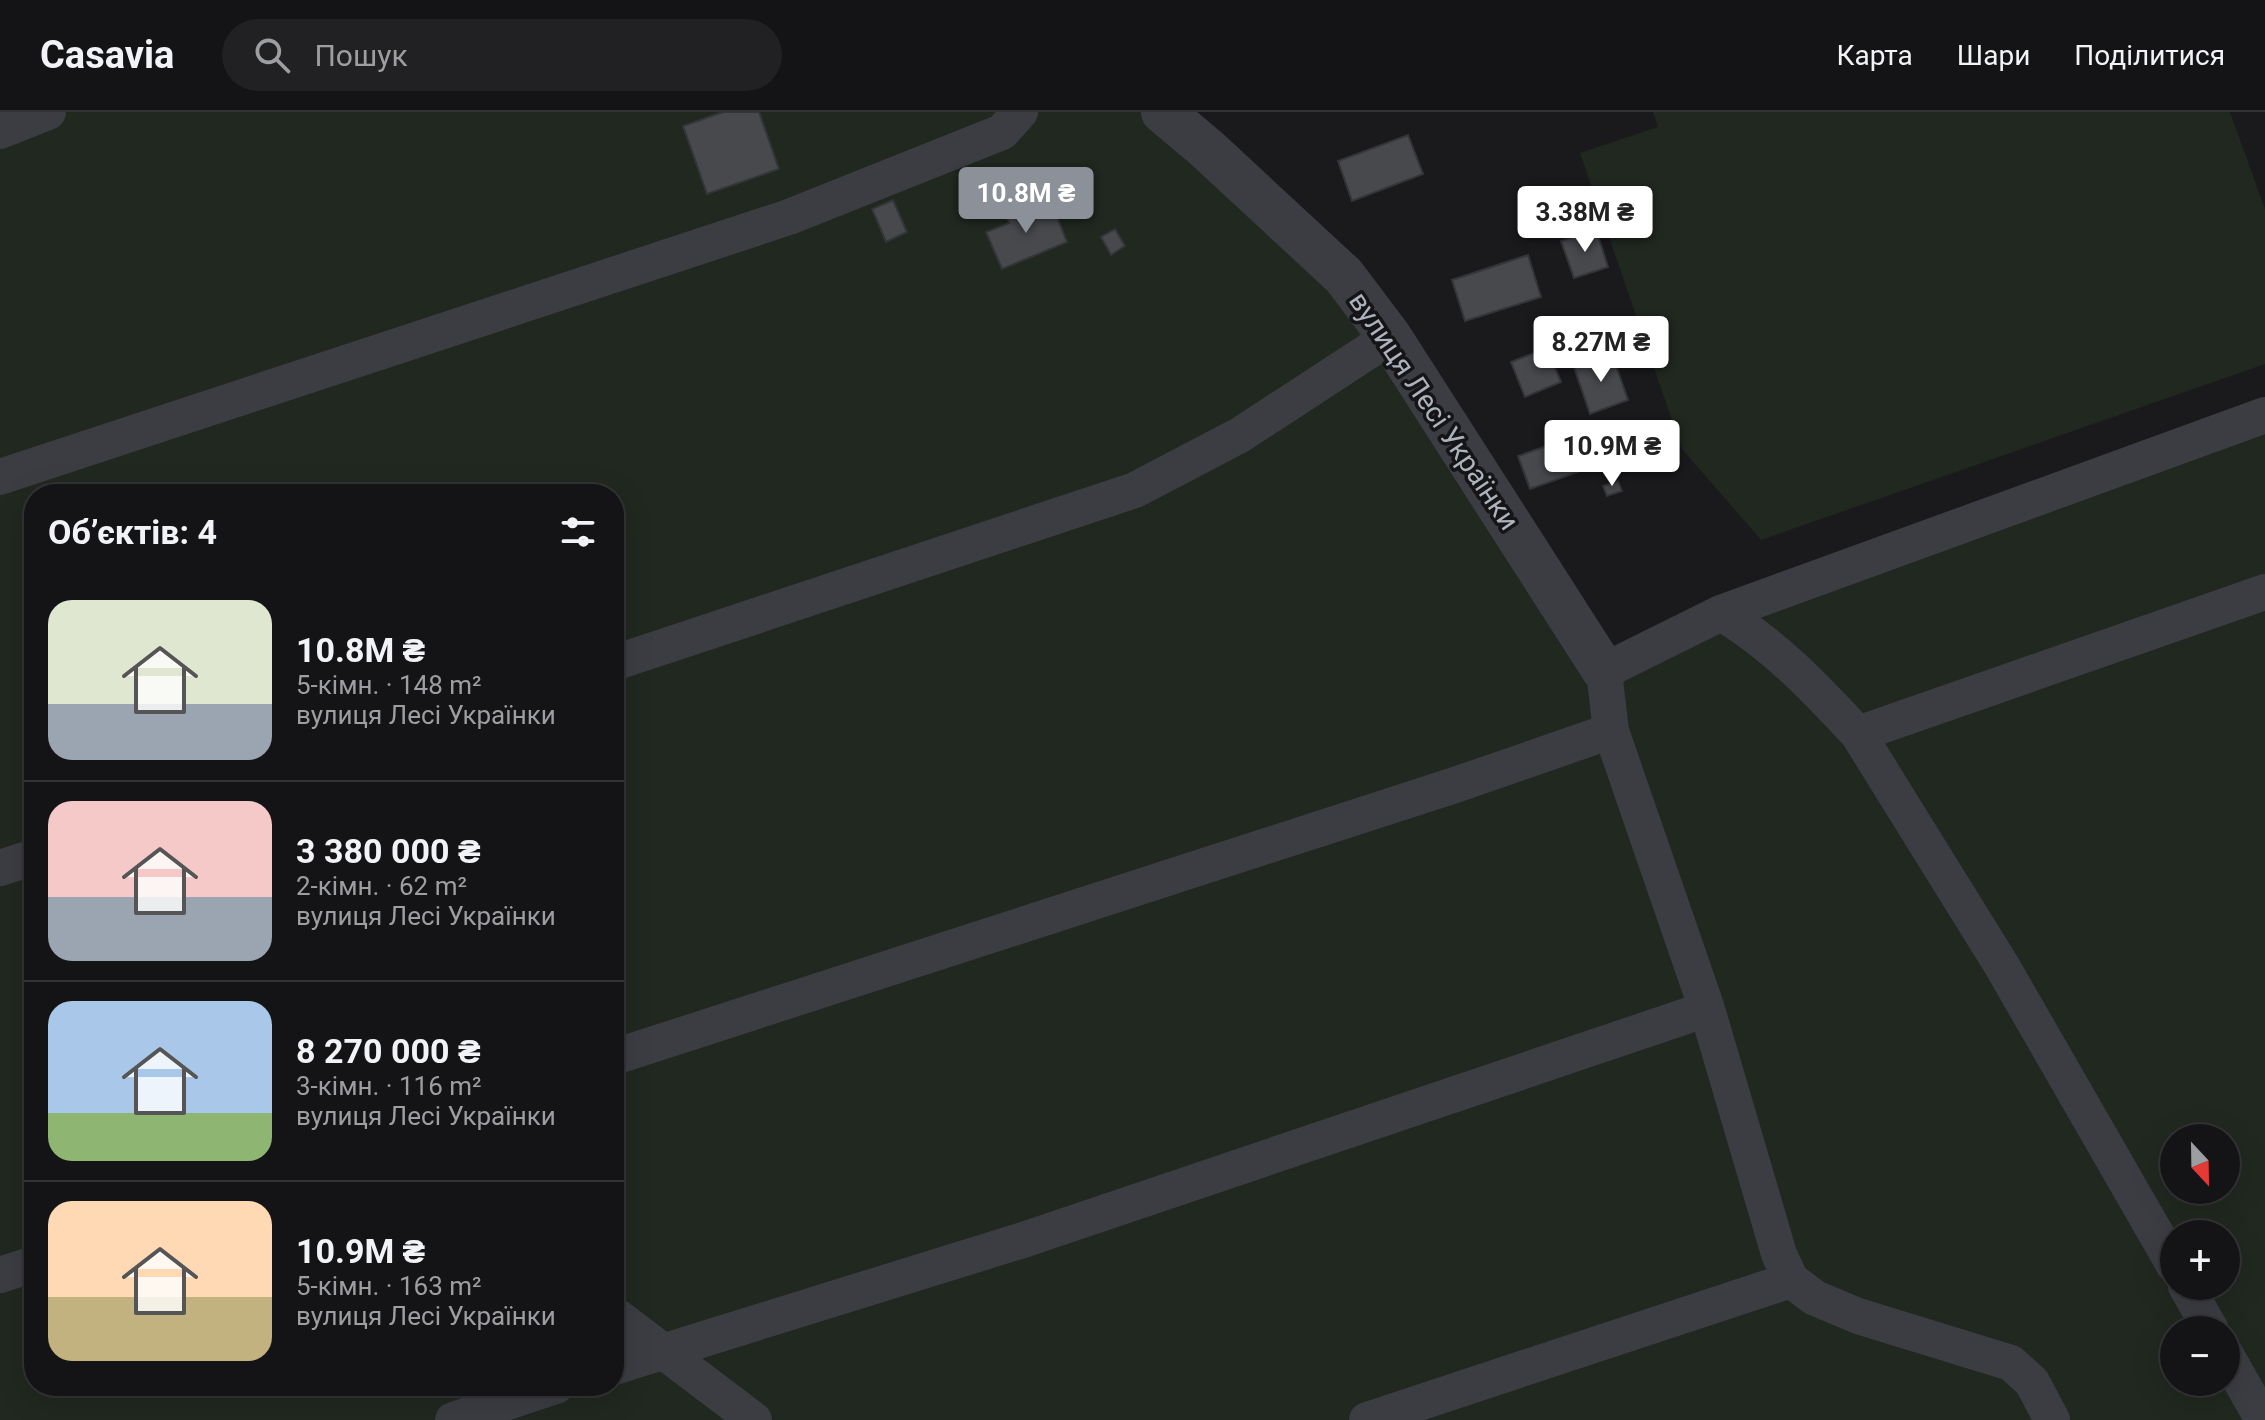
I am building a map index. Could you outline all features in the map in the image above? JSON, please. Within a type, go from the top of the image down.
[{"type":"street","points":[[0,131],[48,112]]},
{"type":"street","points":[[0,477],[789,217],[1002,132],[1020,112]]},
{"type":"street","name":"вулиця Лесі Українки","points":[[1163,112],[1344,276],[1390,337],[1604,671]]},
{"type":"street","points":[[624,660],[1135,490],[1240,435],[1390,337]]},
{"type":"street","points":[[2052,1420],[2032,1382],[2011,1363],[1858,1316],[1815,1298],[1791,1280],[1779,1254],[1707,1009],[1611,731],[1604,671],[1721,613],[2265,415]]},
{"type":"street","points":[[1858,734],[2265,592]]},
{"type":"street","points":[[1721,613],[1750,630],[1788,660],[1858,734],[2002,966],[2160,1241]]},
{"type":"street","points":[[624,1054],[1455,785],[1611,731]]},
{"type":"street","points":[[0,868],[24,860]]},
{"type":"street","points":[[624,1364],[1026,1239],[1707,1009]]},
{"type":"street","points":[[0,1275],[24,1267]]},
{"type":"street","points":[[1367,1420],[1791,1280]]},
{"type":"street","points":[[624,1322],[754,1420]]},
{"type":"street","points":[[2240,1380],[2263,1420]]},
{"type":"street","points":[[453,1420],[526,1396]]},
{"type":"shaded area","points":[[0,112],[1146,112],[1354,301],[1598,696],[1804,570],[2265,408],[2265,1420],[0,1420]]},
{"type":"shaded area","points":[[1653,112],[2230,112],[2265,209],[2265,364],[1761,540],[1682,449],[1580,153],[1658,127]]},
{"type":"building","points":[[723,112],[759,112],[779,169],[707,194],[683,126]]},
{"type":"building","points":[[1408,135],[1423,174],[1352,201],[1338,161]]},
{"type":"building","points":[[893,200],[907,232],[886,242],[872,209]]},
{"type":"building","points":[[1025,204],[1029,214],[1052,204],[1067,242],[1002,269],[986,232],[1009,223],[1005,213]]},
{"type":"building","points":[[1115,229],[1125,246],[1111,255],[1101,237]]},
{"type":"building","points":[[1596,229],[1608,267],[1574,278],[1561,241]]},
{"type":"building","points":[[1528,255],[1541,297],[1465,321],[1452,280]]},
{"type":"building","points":[[1547,348],[1561,382],[1525,397],[1511,362]]},
{"type":"building","points":[[1612,354],[1628,400],[1590,414],[1574,367]]},
{"type":"building","points":[[1587,432],[1598,465],[1530,489],[1518,456]]},
{"type":"building","points":[[1618,481],[1622,491],[1607,496],[1603,486]]}]
